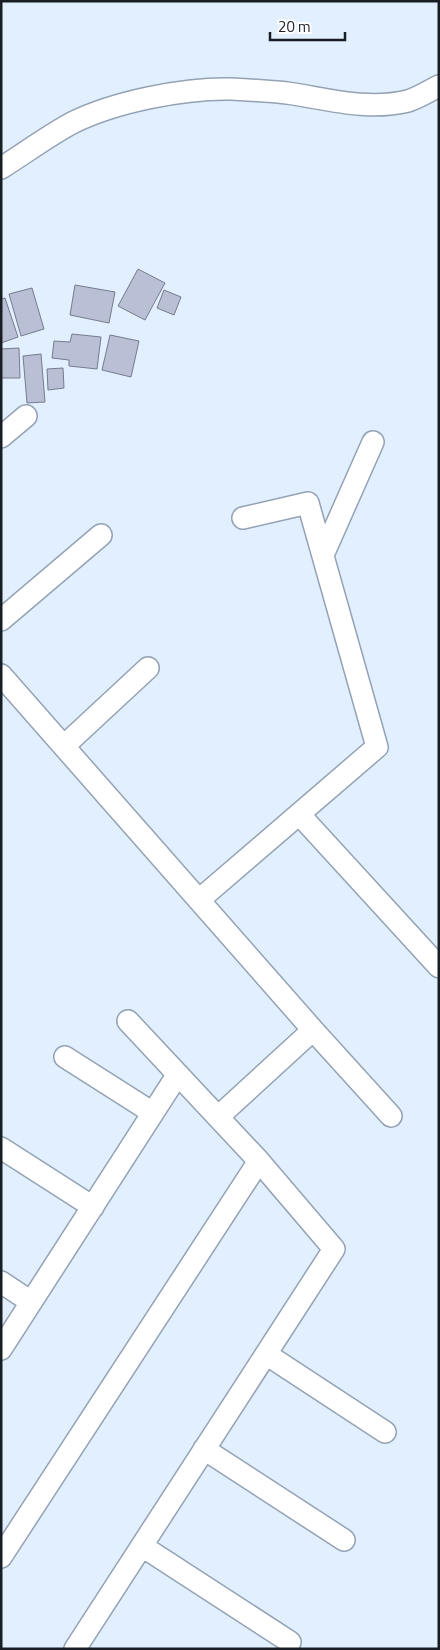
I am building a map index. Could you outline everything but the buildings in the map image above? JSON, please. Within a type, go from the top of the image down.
[{"type":"street","points":[[1,168],[73,123],[135,101],[201,91],[238,90],[288,94],[346,103],[380,105],[409,100],[439,86]]},
{"type":"street","points":[[1,437],[26,416]]},
{"type":"street","points":[[323,555],[373,442]]},
{"type":"street","points":[[199,900],[377,747],[308,503],[243,518]]},
{"type":"street","points":[[1,620],[101,535]]},
{"type":"street","points":[[64,746],[148,668]]},
{"type":"street","points":[[1,675],[313,1030],[392,1116]]},
{"type":"street","points":[[299,814],[439,966]]},
{"type":"street","points":[[85,1645],[142,1546],[334,1248],[258,1161],[128,1021]]},
{"type":"street","points":[[218,1117],[313,1030]]},
{"type":"street","points":[[65,1057],[153,1113]]},
{"type":"street","points":[[1,1349],[178,1074]]},
{"type":"street","points":[[1,1148],[93,1207]]},
{"type":"street","points":[[1,1558],[258,1161]]},
{"type":"street","points":[[1,1282],[31,1302]]},
{"type":"street","points":[[266,1354],[385,1432]]},
{"type":"street","points":[[204,1449],[344,1540]]},
{"type":"street","points":[[142,1546],[290,1642]]}]
